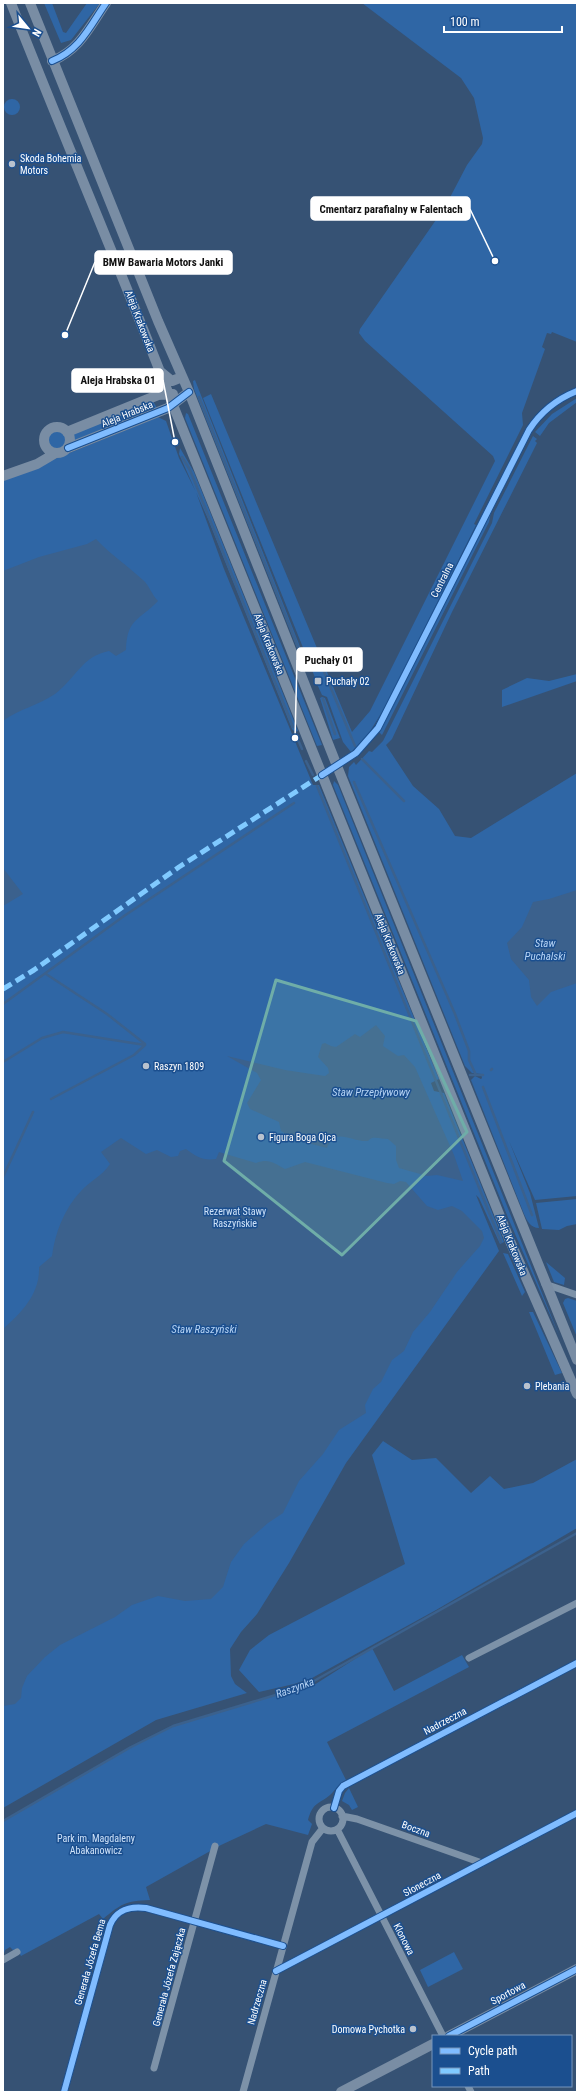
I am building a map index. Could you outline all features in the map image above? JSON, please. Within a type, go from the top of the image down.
[{"type":"main road","name":"Aleja Krakowska","points":[[11,3],[512,1245],[577,1394]]},
{"type":"main road","name":"Aleja Krakowska","points":[[30,3],[52,60],[189,392],[337,766],[546,1284],[576,1353]]},
{"type":"main road","points":[[52,60],[63,56],[75,48],[106,3]]},
{"type":"main road","points":[[160,372],[172,381],[182,377]]},
{"type":"main road","name":"Aleja Hrabska","points":[[67,432],[158,395],[189,392]]},
{"type":"main road","name":"Aleja Hrabska","points":[[68,448],[173,406],[189,392]]},
{"type":"main road","points":[[3,476],[30,465],[37,464],[54,454],[61,453],[68,448],[70,439],[67,432],[59,427],[52,428],[45,435],[44,444],[39,454],[30,465]]},
{"type":"main road","points":[[44,444],[48,450],[54,454]]},
{"type":"main road","name":"Sportowa","points":[[451,2035],[577,1969]]},
{"type":"main road","points":[[341,2092],[432,2045]]},
{"type":"street","name":"Centralna","points":[[322,775],[363,747],[382,720],[528,430],[544,412],[558,401],[577,391]]},
{"type":"street","points":[[546,1284],[577,1295]]},
{"type":"street","points":[[558,1353],[576,1353]]},
{"type":"street","points":[[469,1658],[577,1603]]},
{"type":"street","name":"Nadrzeczna","points":[[334,1808],[339,1791],[343,1786],[577,1663]]},
{"type":"street","points":[[326,1808],[334,1808],[339,1811],[342,1816],[342,1824],[336,1829],[329,1831],[323,1828],[319,1821],[321,1813],[326,1808]]},
{"type":"street","name":"Słoneczna","points":[[276,1971],[577,1813]]},
{"type":"street","name":"Boczna","points":[[342,1816],[357,1819],[482,1863]]},
{"type":"street","name":"Nadrzeczna","points":[[243,2092],[312,1842],[323,1828]]},
{"type":"street","name":"Klonowa","points":[[336,1829],[442,2035]]},
{"type":"street","name":"Generała Józefa Zajączka","points":[[154,2068],[215,1846]]},
{"type":"street","name":"Generała Józefa Bema","points":[[64,2092],[110,1925],[115,1916],[123,1910],[136,1907],[194,1921],[283,1946]]},
{"type":"street","points":[[3,1960],[17,1952]]},
{"type":"highlighted area","points":[[276,980],[416,1021],[467,1132],[342,1255],[224,1161]]},
{"type":"green space","points":[[44,3],[52,3],[63,32],[66,33],[87,3],[100,3],[71,40],[61,43]]},
{"type":"green space","points":[[362,3],[577,3],[577,342],[552,332],[551,334],[547,333],[542,347],[545,349],[522,413],[523,425],[474,524],[476,525],[385,707],[366,738],[351,752],[343,742],[327,697],[322,695],[317,684],[320,683],[319,680],[316,680],[203,398],[211,394],[352,732],[370,711],[495,461],[493,456],[365,341],[359,333],[360,329],[445,207],[467,165],[482,144],[483,138],[474,98],[461,78]]},
{"type":"green space","points":[[12,99],[19,104],[20,107],[15,114],[12,115],[5,110],[4,107],[9,100]]},
{"type":"green space","points":[[195,380],[308,667],[307,668],[299,653],[194,389],[193,381]]},
{"type":"green space","points":[[577,398],[577,402],[549,423],[540,436],[535,432],[552,414]]},
{"type":"green space","points":[[153,401],[157,408],[73,443],[72,434]]},
{"type":"green space","points":[[186,413],[188,414],[322,745],[317,746],[185,418]]},
{"type":"green space","name":"Rezerwat Stawy Raszyńskie","points":[[158,417],[166,421],[179,458],[196,492],[224,569],[313,785],[319,785],[439,1079],[431,1083],[434,1091],[444,1093],[504,1242],[500,1244],[479,1198],[476,1195],[499,1251],[346,1463],[289,1563],[257,1614],[241,1632],[230,1649],[231,1676],[235,1684],[247,1693],[156,1720],[3,1808],[3,480]]},
{"type":"green space","points":[[57,431],[63,434],[66,440],[63,446],[57,449],[51,446],[48,440],[51,434]]},
{"type":"green space","points":[[533,436],[537,439],[535,441],[537,443],[452,612],[392,739],[386,745],[413,786],[439,809],[455,836],[471,838],[577,773],[577,1196],[535,1200],[509,1141],[530,1193],[539,1228],[536,1228],[528,1222],[524,1214],[471,1080],[475,1076],[481,1079],[481,1074],[472,1073],[465,1066],[348,776],[349,767],[354,762],[356,765],[369,751],[372,752],[383,741],[492,523],[494,513]]},
{"type":"green space","points":[[180,448],[194,472],[298,731],[295,732],[292,729],[208,519],[179,454]]},
{"type":"green space","points":[[491,512],[489,522],[382,735],[379,732]]},
{"type":"green space","points":[[577,674],[577,681],[502,707],[502,690],[527,678],[549,681]]},
{"type":"green space","points":[[320,698],[325,698],[340,738],[333,740]]},
{"type":"green space","points":[[334,781],[338,785],[560,1338],[509,1220],[333,785]]},
{"type":"green space","points":[[577,1199],[577,1224],[567,1226],[559,1230],[542,1229],[536,1203]]},
{"type":"green space","points":[[503,1253],[508,1254],[525,1292],[522,1296]]},
{"type":"green space","points":[[546,1262],[565,1278],[564,1285],[554,1282]]},
{"type":"green space","points":[[568,1298],[577,1301],[577,1337],[563,1303],[565,1299]]},
{"type":"green space","points":[[529,1312],[533,1312],[562,1373],[555,1375]]},
{"type":"green space","points":[[383,1441],[412,1460],[436,1458],[471,1493],[490,1476],[504,1489],[533,1483],[577,1459],[577,1528],[436,1610],[312,1678],[294,1684],[259,1692],[239,1670],[250,1650],[269,1635],[405,1564],[372,1455]]},
{"type":"green space","name":"Park im. Magdaleny Abakanowicz","points":[[372,1648],[394,1691],[462,1655],[469,1667],[327,1742],[346,1780],[341,1783],[330,1795],[316,1804],[308,1820],[312,1824],[308,1835],[266,1824],[221,1845],[146,1887],[150,1900],[135,1901],[124,1904],[103,1919],[99,1914],[21,1956],[17,1949],[13,1950],[10,1947],[5,1950],[3,1957],[3,1821],[131,1747],[173,1726],[305,1686],[311,1687]]},
{"type":"green space","points":[[349,1788],[358,1807],[352,1810],[349,1805],[342,1801]]},
{"type":"green space","points":[[454,1952],[463,1969],[428,1987],[420,1970]]},
{"type":"water","points":[[96,539],[145,582],[158,601],[135,621],[129,632],[126,650],[116,656],[109,651],[92,658],[80,668],[55,694],[3,721],[3,571],[39,557],[87,544]]},
{"type":"water","points":[[3,868],[23,894],[3,906]]},
{"type":"water","name":"Staw Puchalski","points":[[577,890],[577,983],[551,992],[537,1006],[531,997],[529,980],[511,959],[507,943],[522,927],[533,902],[549,899]]},
{"type":"water","name":"Staw Przepływowy","points":[[376,1025],[385,1036],[383,1046],[398,1056],[404,1055],[415,1067],[454,1155],[463,1181],[437,1175],[427,1176],[399,1168],[396,1160],[396,1146],[388,1139],[372,1138],[366,1141],[338,1137],[334,1138],[330,1142],[327,1148],[296,1140],[281,1131],[279,1122],[250,1109],[247,1103],[261,1080],[257,1073],[227,1056],[285,1070],[325,1076],[329,1073],[328,1068],[318,1057],[322,1044],[325,1043],[336,1047],[355,1034],[360,1037]]},
{"type":"water","name":"Staw Raszyński","points":[[121,1138],[146,1154],[157,1150],[171,1157],[178,1156],[180,1151],[186,1149],[200,1157],[216,1159],[219,1152],[256,1163],[268,1161],[285,1169],[305,1162],[387,1183],[394,1184],[400,1181],[406,1182],[427,1206],[438,1210],[452,1206],[462,1211],[482,1231],[484,1238],[480,1246],[457,1272],[430,1312],[413,1332],[404,1351],[392,1360],[381,1382],[373,1389],[365,1405],[366,1413],[339,1430],[323,1454],[299,1481],[283,1513],[268,1523],[244,1544],[231,1562],[223,1587],[211,1599],[185,1601],[158,1596],[132,1605],[115,1617],[60,1645],[45,1657],[27,1676],[22,1688],[21,1698],[15,1704],[3,1706],[3,1329],[23,1309],[33,1294],[39,1277],[39,1267],[52,1256],[55,1239],[65,1213],[81,1191],[110,1164],[101,1152]]},
{"type":"waterway","points":[[199,397],[300,652]]},
{"type":"waterway","points":[[182,457],[190,470],[293,727]]},
{"type":"waterway","points":[[315,650],[355,746]]},
{"type":"waterway","points":[[323,699],[335,734]]},
{"type":"waterway","points":[[299,742],[302,749]]},
{"type":"waterway","points":[[362,759],[404,801]]},
{"type":"waterway","points":[[306,761],[313,775]]},
{"type":"waterway","points":[[354,782],[455,1014],[469,1051],[469,1060],[476,1075]]},
{"type":"waterway","points":[[317,786],[501,1242]]},
{"type":"waterway","points":[[3,1004],[124,916],[294,803]]},
{"type":"waterway","points":[[46,974],[107,1014],[145,1044]]},
{"type":"waterway","points":[[3,1062],[42,1038],[63,1032],[145,1045]]},
{"type":"waterway","points":[[51,1099],[134,1055],[145,1045]]},
{"type":"waterway","points":[[470,1075],[483,1075]]},
{"type":"waterway","points":[[483,1087],[532,1215]]},
{"type":"waterway","points":[[3,1177],[33,1112]]},
{"type":"waterway","name":"Raszynka","points":[[3,1821],[131,1747],[173,1726],[305,1686],[577,1533]]},
{"type":"marked path","points":[[3,989],[34,970],[179,867],[322,775]]},
{"type":"cycle path","points":[[52,61],[70,51],[77,44],[106,3]]},
{"type":"cycle path","points":[[322,775],[356,753],[378,728],[529,430],[538,418],[550,407],[577,391]]},
{"type":"cycle path","points":[[68,448],[168,408],[189,392]]},
{"type":"cycle path","points":[[334,1808],[339,1791],[343,1786],[577,1663]]},
{"type":"cycle path","points":[[276,1971],[577,1813]]},
{"type":"cycle path","points":[[64,2092],[110,1925],[116,1915],[120,1912],[129,1908],[146,1908],[283,1946]]},
{"type":"cycle path","points":[[451,2035],[577,1969]]},
{"type":"place","name":"Skoda Bohemia Motors","points":[[12,164]]},
{"type":"place","name":"Cmentarz parafialny w Falentach","points":[[495,261]]},
{"type":"place","name":"BMW Bawaria Motors Janki","points":[[65,335]]},
{"type":"place","name":"Aleja Hrabska 01","points":[[175,442]]},
{"type":"place","name":"Puchały 02","points":[[318,681]]},
{"type":"place","name":"Puchały 01","points":[[295,738]]},
{"type":"place","name":"Raszyn 1809","points":[[146,1066]]},
{"type":"place","name":"Figura Boga Ojca","points":[[261,1137]]},
{"type":"place","name":"Plebania","points":[[527,1386]]},
{"type":"place","name":"Domowa Pychotka","points":[[413,2029]]}]
